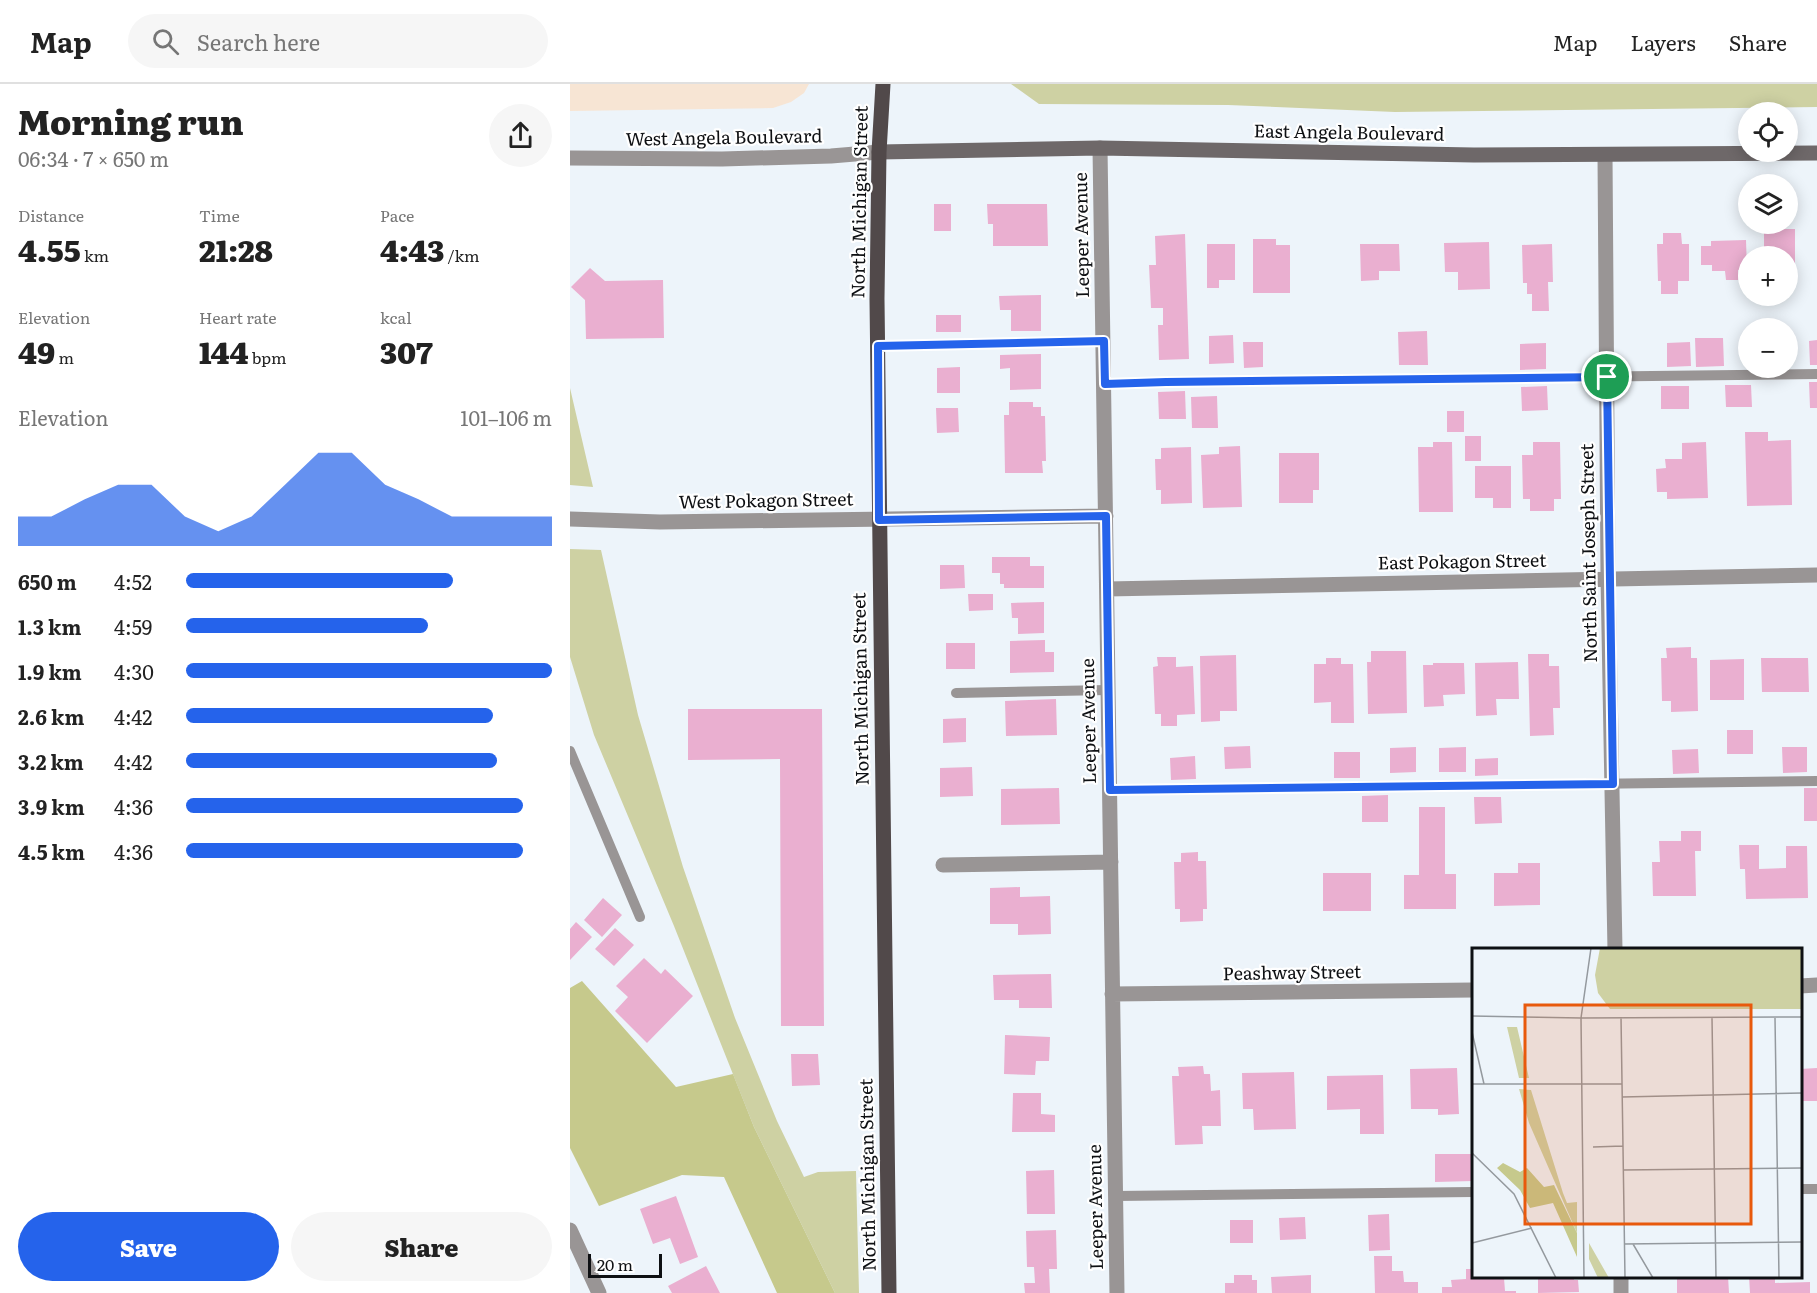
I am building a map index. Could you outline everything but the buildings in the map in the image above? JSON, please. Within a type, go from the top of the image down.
[{"type":"main road","name":"North Michigan Street","points":[[883,84],[879,152],[878,346],[889,1293]]},
{"type":"main road","name":"East Angela Boulevard","points":[[879,152],[1100,148],[1443,155],[1817,153]]},
{"type":"street","name":"Leeper Avenue","points":[[1100,148],[1117,1293]]},
{"type":"street","name":"West Angela Boulevard","points":[[570,158],[722,159],[831,156],[879,152]]},
{"type":"street","name":"North Saint Joseph Street","points":[[1605,155],[1608,578],[1615,948]]},
{"type":"street","name":"West Pokagon Street","points":[[570,519],[652,522],[1106,516]]},
{"type":"street","name":"East Pokagon Street","points":[[1107,589],[1817,575]]},
{"type":"street","points":[[944,864],[1111,862]]},
{"type":"street","points":[[1802,986],[1817,985]]},
{"type":"street","name":"Peashway Street","points":[[1112,994],[1472,990]]},
{"type":"street","points":[[570,1230],[599,1293]]},
{"type":"lane","points":[[878,346],[1104,341]]},
{"type":"lane","points":[[1105,384],[1817,374]]},
{"type":"lane","points":[[956,693],[1108,690]]},
{"type":"lane","points":[[570,751],[640,917]]},
{"type":"lane","points":[[1110,790],[1817,781]]},
{"type":"lane","points":[[1802,1190],[1817,1189]]},
{"type":"lane","points":[[1116,1196],[1472,1192]]},
{"type":"shaded area","points":[[570,84],[809,84],[804,93],[791,102],[773,108],[570,111]]},
{"type":"green space","points":[[1011,84],[1817,84],[1817,107],[1798,107],[1798,102],[1738,102],[1738,108],[1395,112],[1228,105],[1039,104]]},
{"type":"green space","points":[[570,388],[593,487],[570,485]]},
{"type":"green space","points":[[570,549],[601,550],[638,715],[683,867],[735,1018],[777,1121],[804,1177],[818,1172],[856,1171],[859,1293],[835,1293],[754,1127],[674,926],[594,735],[570,657]]},
{"type":"green space","points":[[582,981],[676,1087],[733,1074],[754,1127],[835,1293],[777,1293],[724,1177],[682,1175],[599,1206],[570,1148],[570,988]]},
{"type":"route","points":[[1104,341],[1105,384],[1607,377],[1608,578],[1613,784],[1110,790],[1106,516],[879,520],[878,346],[1104,341]]}]
